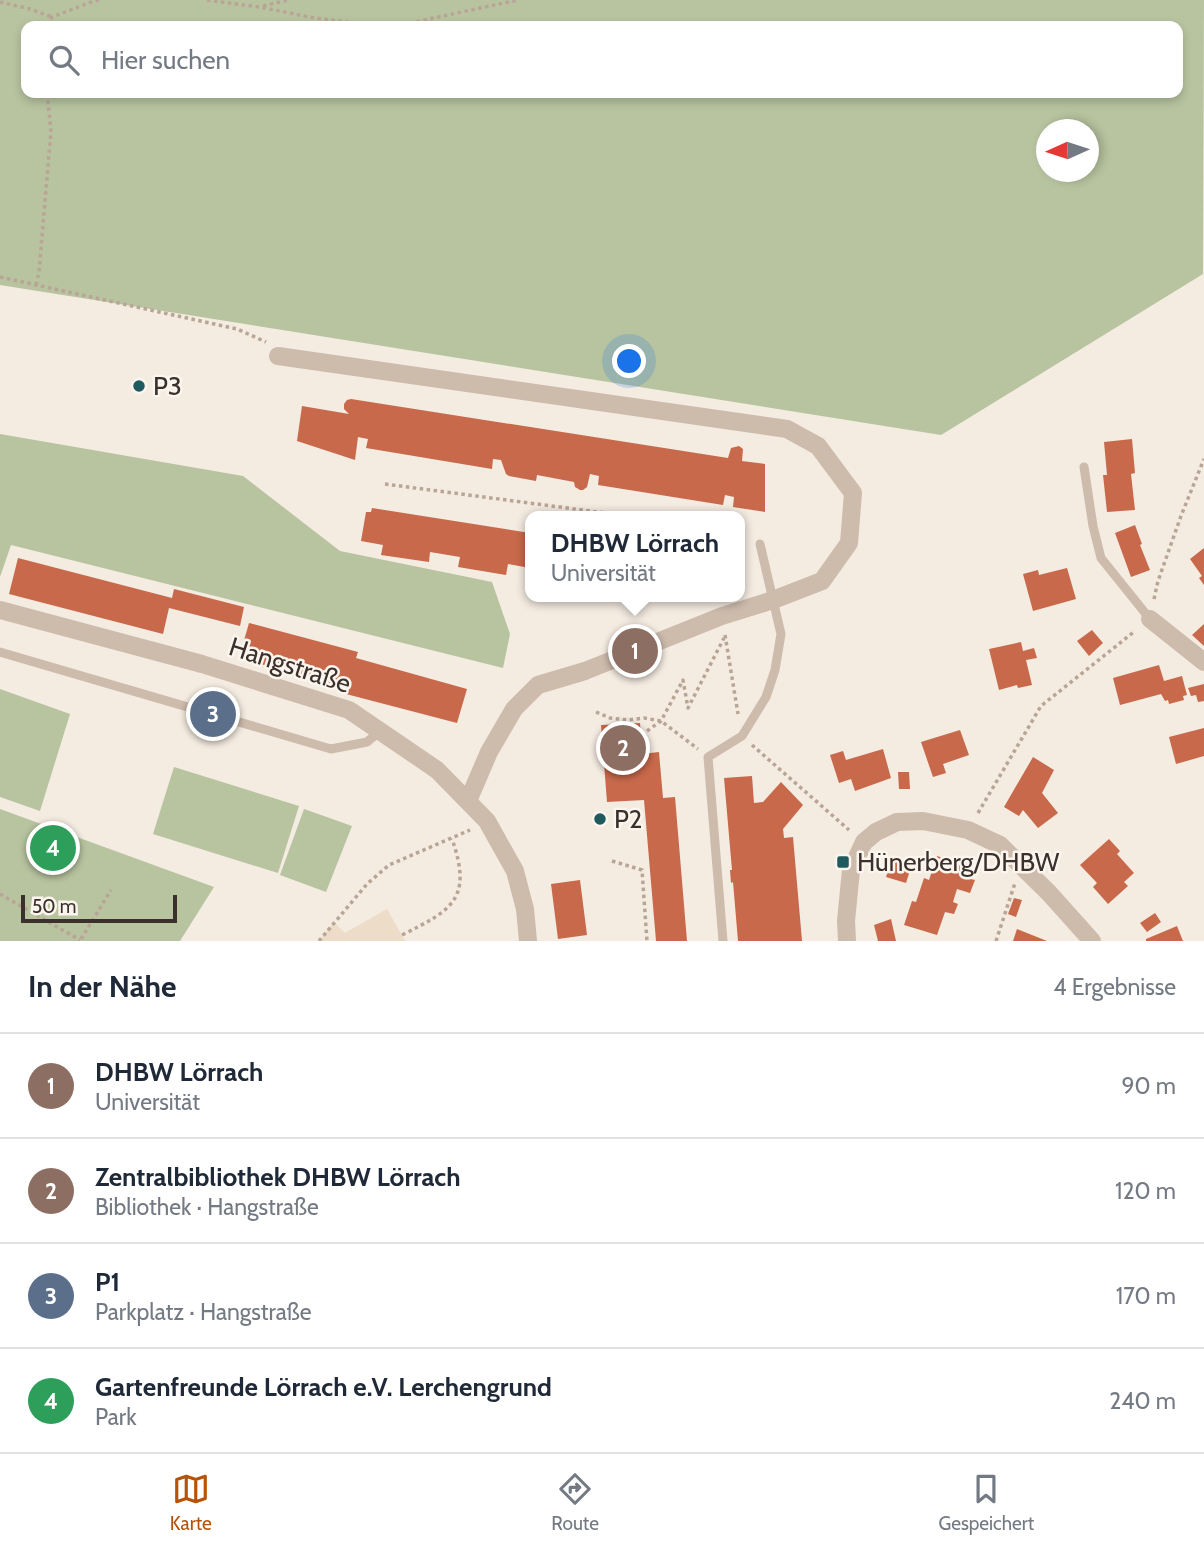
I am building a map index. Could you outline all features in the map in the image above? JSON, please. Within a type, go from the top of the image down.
[{"type":"street","points":[[278,356],[787,429],[818,446],[853,493],[849,543],[822,581],[722,616],[585,671],[538,685],[514,709],[489,752],[468,801]]},
{"type":"street","name":"Hangstraße","points":[[0,610],[202,664],[349,710],[437,770],[487,821],[515,871],[525,909],[528,941]]},
{"type":"street","points":[[1150,618],[1204,662]]},
{"type":"street","points":[[848,941],[846,920],[851,870],[864,842],[876,832],[897,822],[923,821],[968,830],[1000,845],[1092,941]]},
{"type":"lane","points":[[1084,467],[1101,558],[1150,618]]},
{"type":"lane","points":[[723,941],[708,757],[742,736],[766,697],[775,670],[781,634],[760,544]]},
{"type":"lane","points":[[0,652],[331,749],[367,742],[380,731]]},
{"type":"path","points":[[0,2],[52,17],[100,0]]},
{"type":"path","points":[[207,0],[340,21]]},
{"type":"path","points":[[259,7],[288,0]]},
{"type":"path","points":[[419,21],[518,0]]},
{"type":"path","points":[[51,21],[52,17]]},
{"type":"path","points":[[36,285],[51,131],[48,98]]},
{"type":"path","points":[[0,277],[237,329],[276,347],[278,356]]},
{"type":"path","points":[[1158,581],[1204,459]]},
{"type":"path","points":[[385,484],[590,511]]},
{"type":"path","points":[[722,616],[742,736],[864,842]]},
{"type":"path","points":[[647,731],[661,720],[683,680],[688,708],[725,636]]},
{"type":"path","points":[[983,805],[1041,706],[1118,646]]},
{"type":"path","points":[[596,712],[610,718],[661,720],[708,757]]},
{"type":"path","points":[[319,941],[367,884],[389,865],[487,821]]},
{"type":"path","points":[[402,935],[434,919],[446,910],[456,896],[461,880],[459,859],[452,839]]},
{"type":"path","points":[[612,861],[642,870],[647,941]]},
{"type":"path","points":[[996,941],[1021,864]]},
{"type":"path","points":[[0,894],[80,940],[111,890]]},
{"type":"green space","points":[[0,0],[1204,0],[1203,274],[941,435],[0,285]]},
{"type":"green space","points":[[0,434],[243,476],[340,551],[492,582],[510,634],[503,668],[11,545],[0,577]]},
{"type":"green space","points":[[0,689],[70,714],[40,811],[0,797]]},
{"type":"green space","points":[[174,767],[299,806],[278,873],[153,834]]},
{"type":"green space","points":[[0,809],[214,887],[180,941],[0,941]]},
{"type":"green space","points":[[304,809],[352,826],[326,892],[280,875]]},
{"type":"shaded area","points":[[387,909],[405,941],[319,941],[334,922],[345,933]]},
{"type":"building","points":[[351,399],[728,458],[731,448],[739,446],[743,449],[742,461],[765,464],[765,512],[733,507],[734,497],[725,495],[723,505],[598,485],[599,476],[590,474],[587,487],[580,490],[575,487],[574,482],[537,475],[536,481],[509,476],[501,460],[493,459],[492,469],[366,448],[368,439],[358,437],[355,460],[297,441],[302,406],[349,414],[344,409],[344,404]]},
{"type":"building","points":[[1132,439],[1135,473],[1131,474],[1135,510],[1107,512],[1103,475],[1107,475],[1104,442]]},
{"type":"building","points":[[372,508],[525,532],[525,567],[508,564],[506,575],[458,567],[460,557],[430,552],[429,562],[381,555],[383,545],[361,541],[366,512],[371,512]]},
{"type":"building","points":[[1135,525],[1150,570],[1131,577],[1115,533]]},
{"type":"building","points":[[1204,548],[1204,585],[1199,578],[1202,576],[1190,559]]},
{"type":"building","points":[[18,558],[172,598],[174,589],[244,607],[240,626],[169,608],[163,634],[9,594]]},
{"type":"building","points":[[1067,568],[1076,599],[1033,611],[1023,574],[1038,570],[1039,575]]},
{"type":"building","points":[[249,623],[358,652],[356,658],[467,689],[457,723],[346,694],[348,688],[239,658]]},
{"type":"building","points":[[1204,624],[1204,646],[1192,635]]},
{"type":"building","points":[[1092,630],[1103,643],[1089,656],[1077,641]]},
{"type":"building","points":[[1021,642],[1023,651],[1034,648],[1037,658],[1026,660],[1032,685],[1018,688],[1017,685],[999,690],[989,649]]},
{"type":"building","points":[[1159,665],[1164,681],[1182,676],[1187,695],[1183,696],[1184,700],[1169,704],[1161,694],[1120,705],[1113,678]]},
{"type":"building","points":[[1204,684],[1204,701],[1198,702],[1196,695],[1191,696],[1188,688]]},
{"type":"building","points":[[640,723],[642,754],[659,752],[663,798],[675,797],[687,941],[656,941],[644,800],[607,802],[601,725]]},
{"type":"building","points":[[1204,728],[1204,756],[1176,764],[1169,737]]},
{"type":"building","points":[[960,730],[969,755],[943,764],[946,773],[933,777],[921,742]]},
{"type":"building","points":[[883,749],[891,778],[855,791],[851,779],[839,783],[830,755],[843,751],[846,760]]},
{"type":"building","points":[[1033,757],[1054,770],[1042,793],[1058,813],[1038,828],[1023,810],[1019,816],[1004,807]]},
{"type":"building","points":[[898,772],[909,772],[910,789],[899,789]]},
{"type":"building","points":[[752,776],[754,803],[763,802],[781,782],[803,805],[783,829],[784,838],[793,837],[802,941],[738,941],[724,778]]},
{"type":"building","points":[[1109,839],[1120,851],[1117,854],[1134,873],[1124,882],[1128,886],[1108,904],[1093,887],[1097,883],[1080,865]]},
{"type":"building","points":[[937,856],[970,867],[966,878],[975,880],[970,893],[957,889],[953,902],[958,904],[954,914],[945,912],[937,935],[904,925],[924,878],[929,880]]},
{"type":"building","points":[[892,858],[912,864],[906,883],[886,877]]},
{"type":"building","points":[[580,880],[587,935],[558,939],[551,884]]},
{"type":"building","points":[[1014,898],[1022,900],[1016,917],[1008,914]]},
{"type":"building","points":[[1155,913],[1161,922],[1147,932],[1140,923]]},
{"type":"building","points":[[891,919],[896,941],[878,941],[874,925]]},
{"type":"building","points":[[1177,926],[1183,941],[1146,941],[1146,939]]},
{"type":"building","points":[[1017,929],[1047,941],[1013,941]]},
{"type":"place","name":"P3","points":[[139,386]]},
{"type":"place","name":"DHBW Lörrach","points":[[635,651]]},
{"type":"place","name":"P1","points":[[213,714]]},
{"type":"place","name":"Zentralbibliothek DHBW Lörrach","points":[[623,748]]},
{"type":"place","name":"P2","points":[[600,819]]},
{"type":"place","name":"Gartenfreunde Lörrach e.V. Lerchengrund","points":[[53,848]]},
{"type":"place","name":"Hünerberg/DHBW","points":[[843,862]]}]
